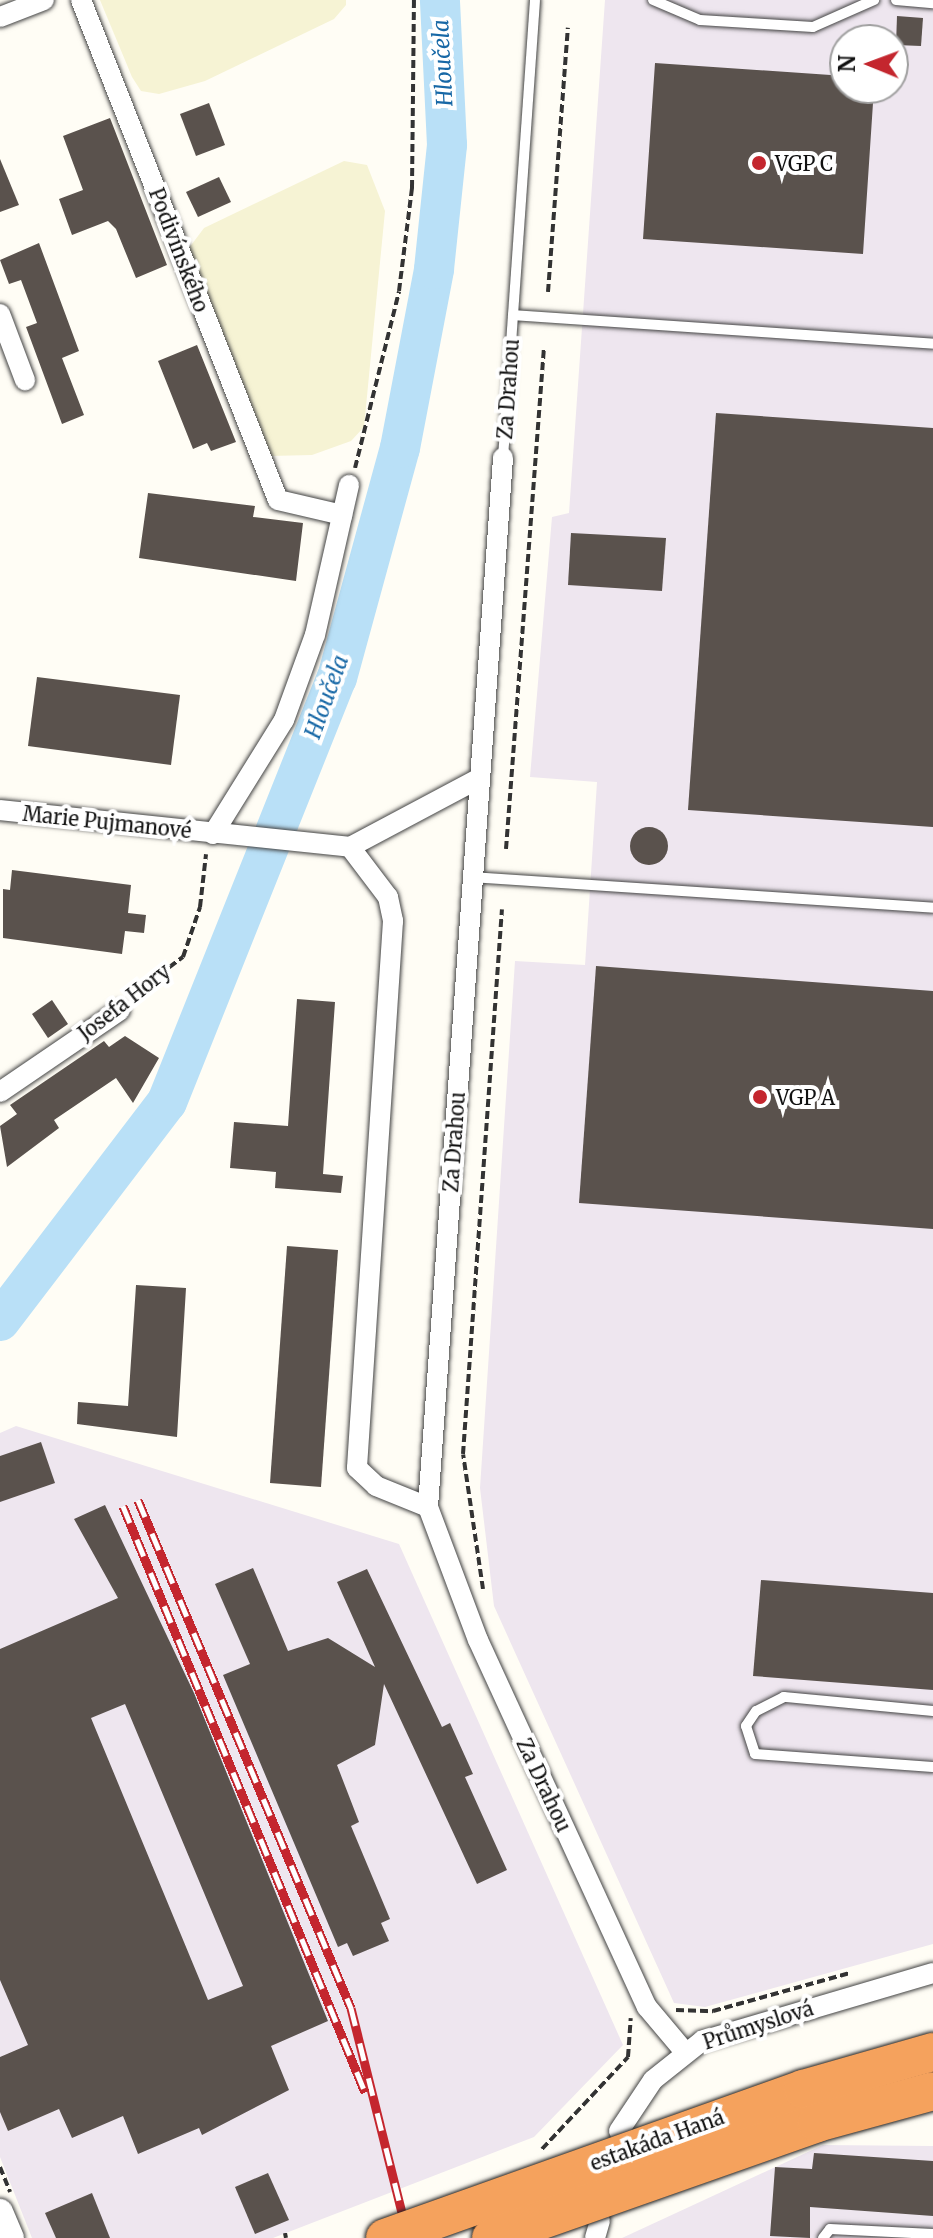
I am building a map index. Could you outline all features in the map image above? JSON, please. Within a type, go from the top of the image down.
[{"type":"highway","name":"estakáda Haná","points":[[385,2238],[803,2089],[933,2052]]},
{"type":"highway","name":"estakáda Haná","points":[[491,2238],[817,2123],[933,2091]]},
{"type":"street","points":[[0,17],[44,0]]},
{"type":"street","name":"Podivínského","points":[[81,0],[278,500],[342,515]]},
{"type":"street","points":[[0,314],[25,380]]},
{"type":"street","name":"Za Drahou","points":[[503,458],[428,1507],[478,1640],[647,2007],[684,2051]]},
{"type":"street","name":"Marie Pujmanové","points":[[211,834],[284,720],[315,635],[349,485]]},
{"type":"street","points":[[428,1507],[376,1486],[357,1468],[391,957],[388,897],[350,847],[480,778]]},
{"type":"street","name":"Marie Pujmanové","points":[[0,810],[318,848],[350,847]]},
{"type":"street","name":"Josefa Hory","points":[[0,1092],[120,1010]]},
{"type":"street","name":"Průmyslová","points":[[619,2131],[642,2093],[684,2051],[719,2033],[933,1973]]},
{"type":"street","points":[[0,2212],[11,2238]]},
{"type":"lane","name":"Za Drahou","points":[[503,458],[535,0]]},
{"type":"lane","points":[[653,0],[700,20],[813,27],[874,0]]},
{"type":"lane","points":[[896,0],[933,3]]},
{"type":"lane","points":[[513,315],[933,344]]},
{"type":"lane","points":[[472,877],[933,908]]},
{"type":"lane","points":[[933,1711],[784,1697],[746,1726],[755,1754],[933,1767]]},
{"type":"lane","points":[[823,2238],[830,2229],[892,2235],[933,2234]]},
{"type":"path","points":[[349,485],[372,419],[399,291],[412,188],[414,0]]},
{"type":"path","points":[[548,292],[568,28]]},
{"type":"path","points":[[506,849],[544,347]]},
{"type":"path","name":"Josefa Hory","points":[[120,1010],[183,957],[200,907],[211,834]]},
{"type":"path","points":[[486,1598],[467,1516],[463,1454],[502,909]]},
{"type":"path","points":[[536,2155],[628,2057],[628,2020],[647,2007],[664,1998],[671,2007],[700,2013],[860,1971]]},
{"type":"shaded area","points":[[100,0],[346,0],[346,5],[334,19],[205,81],[159,94],[141,91],[132,77]]},
{"type":"shaded area","points":[[605,0],[933,0],[933,1944],[705,2007],[674,2003],[494,1606],[480,1488],[515,961],[585,965],[597,782],[530,777],[552,517],[569,513]]},
{"type":"shaded area","points":[[344,161],[367,165],[385,211],[364,427],[351,441],[312,455],[270,456],[189,248],[204,228]]},
{"type":"shaded area","points":[[16,1426],[399,1544],[623,2045],[534,2137],[273,2238],[32,2238],[0,2157],[0,1433]]},
{"type":"shaded area","points":[[823,2145],[933,2146],[933,2238],[622,2238]]},
{"type":"building","points":[[897,16],[923,18],[921,46],[909,46],[909,24],[897,24]]},
{"type":"building","name":"VGP C","points":[[655,63],[829,75],[829,104],[873,104],[863,254],[643,239]]},
{"type":"building","points":[[209,103],[225,145],[196,156],[180,114]]},
{"type":"building","points":[[110,118],[167,265],[136,278],[116,229],[108,221],[72,235],[59,199],[83,190],[63,136]]},
{"type":"building","points":[[0,159],[19,205],[0,212]]},
{"type":"building","points":[[219,177],[231,202],[198,217],[186,192]]},
{"type":"building","points":[[39,243],[79,351],[62,358],[84,415],[62,424],[26,327],[37,323],[21,280],[9,284],[0,260]]},
{"type":"building","points":[[197,345],[236,442],[211,451],[207,443],[193,449],[158,361]]},
{"type":"building","points":[[716,413],[933,428],[933,827],[688,810]]},
{"type":"building","points":[[148,493],[255,506],[253,517],[303,523],[296,581],[139,558]]},
{"type":"building","points":[[571,533],[666,538],[662,591],[568,585]]},
{"type":"building","points":[[37,677],[180,695],[171,765],[28,746]]},
{"type":"building","points":[[649,827],[662,833],[668,846],[662,859],[649,865],[636,859],[630,846],[636,833]]},
{"type":"building","points":[[12,870],[131,885],[128,913],[146,915],[144,933],[125,931],[122,954],[3,938],[3,889],[10,890]]},
{"type":"building","name":"VGP A","points":[[596,966],[933,991],[933,1229],[579,1203]]},
{"type":"building","points":[[297,999],[335,1002],[323,1174],[343,1176],[341,1193],[275,1188],[276,1172],[230,1168],[234,1122],[288,1126]]},
{"type":"building","points":[[52,1000],[68,1024],[48,1038],[32,1014]]},
{"type":"building","points":[[125,1036],[159,1058],[133,1103],[116,1078],[54,1120],[59,1128],[7,1167],[0,1126],[17,1114],[10,1105],[104,1041],[109,1047]]},
{"type":"building","points":[[287,1246],[338,1250],[321,1487],[270,1483]]},
{"type":"building","points":[[136,1285],[186,1288],[177,1437],[77,1424],[78,1402],[128,1406]]},
{"type":"building","points":[[41,1442],[55,1483],[0,1502],[0,1456]]},
{"type":"building","points":[[105,1505],[194,1693],[328,2021],[271,2046],[289,2090],[202,2135],[199,2128],[138,2154],[123,2116],[72,2138],[59,2109],[8,2131],[0,2112],[0,2057],[28,2045],[0,1980],[0,1649],[118,1598],[74,1519]],"holes":[[[125,1704],[243,1986],[208,2000],[91,1718]]]},
{"type":"building","points":[[253,1568],[288,1651],[328,1638],[375,1667],[337,1582],[367,1569],[442,1727],[450,1723],[473,1774],[465,1777],[507,1870],[477,1884],[384,1684],[375,1745],[337,1765],[359,1822],[351,1826],[390,1919],[381,1923],[389,1941],[353,1956],[347,1943],[338,1947],[223,1675],[250,1664],[215,1584]]},
{"type":"building","points":[[761,1580],[933,1593],[933,1690],[753,1676]]},
{"type":"building","points":[[814,2153],[933,2161],[933,2216],[810,2207],[810,2238],[770,2236],[775,2167],[812,2169]]},
{"type":"building","points":[[268,2173],[289,2220],[255,2234],[235,2187]]},
{"type":"building","points":[[92,2193],[110,2238],[56,2238],[45,2213]]},
{"type":"waterway","name":"Hloučela","points":[[0,1321],[167,1102],[337,678],[400,448],[434,269],[447,145],[440,0]]},
{"type":"railway","points":[[138,1500],[351,2008],[402,2212]]},
{"type":"railway","points":[[123,1506],[365,2092]]},
{"type":"place","name":"VGP C","points":[[759,163]]},
{"type":"place","name":"VGP A","points":[[760,1097]]}]
